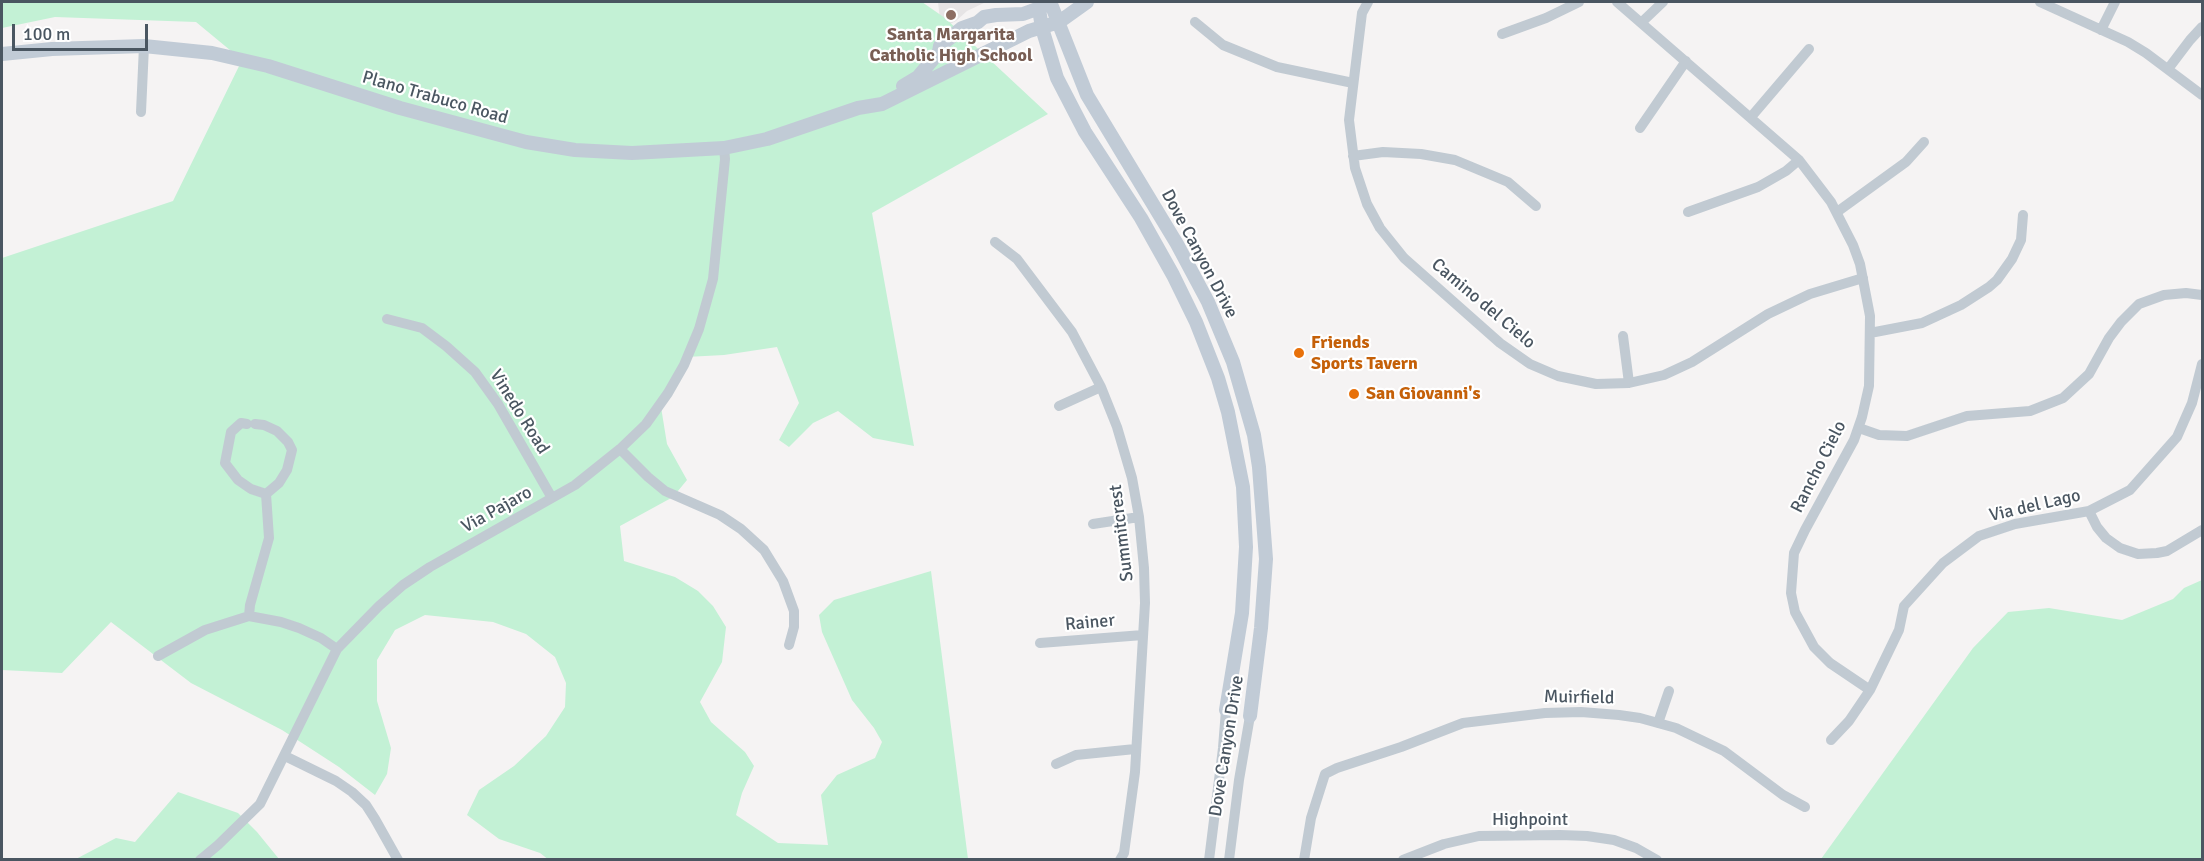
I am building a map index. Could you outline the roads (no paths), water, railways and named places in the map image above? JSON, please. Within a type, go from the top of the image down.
[{"type":"street","name":"Plano Trabuco Road","points":[[858,108],[882,104],[1029,31],[1059,22],[1087,2]]},
{"type":"street","name":"Camino del Cielo","points":[[1368,2],[1362,13],[1349,120],[1353,156],[1367,204],[1391,243],[1404,258],[1500,343],[1530,364],[1558,375],[1596,384],[1629,383],[1664,375],[1692,362],[1768,314],[1810,294],[1863,278]]},
{"type":"street","points":[[1502,34],[1546,18],[1579,2]]},
{"type":"street","name":"Rancho Cielo","points":[[1617,2],[1799,160],[1822,189],[1848,233],[1863,278],[1870,316],[1869,386],[1859,428],[1794,553],[1791,593],[1795,612],[1814,647],[1830,663],[1870,690]]},
{"type":"street","points":[[1642,22],[1664,2]]},
{"type":"street","points":[[2040,2],[2137,48],[2202,94]]},
{"type":"street","points":[[2101,30],[2115,2]]},
{"type":"street","name":"Plano Trabuco Road","points":[[2,54],[52,49],[144,46],[184,49],[240,58],[400,108],[526,142],[575,150],[632,153],[724,148],[767,139],[858,108],[918,77],[939,52],[943,52],[984,17],[1023,15],[1048,5]]},
{"type":"street","name":"Dove Canyon Drive","points":[[1048,5],[1059,22],[1071,59],[1087,95],[1177,244],[1208,302],[1233,362],[1254,435],[1259,467],[1266,559],[1260,638],[1229,860]]},
{"type":"street","name":"Dove Canyon Drive","points":[[1048,5],[1042,28],[1057,78],[1110,171],[1141,218],[1196,322],[1218,378],[1228,412],[1243,487],[1246,547],[1242,613],[1226,710],[1209,860]]},
{"type":"street","points":[[1195,22],[1223,45],[1277,67],[1353,83]]},
{"type":"street","points":[[2168,69],[2202,27]]},
{"type":"street","points":[[141,112],[144,46]]},
{"type":"street","points":[[1751,117],[1809,49]]},
{"type":"street","points":[[1640,128],[1686,61]]},
{"type":"street","points":[[1837,212],[1906,162],[1924,142]]},
{"type":"street","name":"Via Pajaro","points":[[200,860],[260,804],[337,649],[403,585],[430,567],[583,479],[646,424],[684,365],[699,330],[713,279],[725,159],[724,148]]},
{"type":"street","points":[[1353,156],[1383,152],[1421,154],[1455,160],[1508,182],[1536,206]]},
{"type":"street","points":[[1688,212],[1758,187],[1786,171],[1799,160]]},
{"type":"street","points":[[1870,333],[1922,323],[1961,305],[1989,287],[2012,259],[2021,240],[2024,214]]},
{"type":"street","name":"Summitcrest","points":[[995,242],[1017,259],[1072,332],[1101,387],[1117,427],[1132,478],[1144,568],[1143,635],[1134,784],[1124,854],[1120,860]]},
{"type":"street","points":[[1859,428],[1879,435],[1907,436],[1966,416],[2030,411],[2062,398],[2089,374],[2109,338],[2139,304],[2164,295],[2186,292],[2202,295]]},
{"type":"street","name":"Vinedo Road","points":[[387,319],[422,328],[475,372],[498,404],[552,498]]},
{"type":"street","points":[[1623,336],[1629,383]]},
{"type":"street","name":"Via del Lago","points":[[1831,740],[1849,721],[1870,690],[1899,630],[1904,606],[1959,549],[1979,536],[2015,524],[2089,511],[2130,490],[2177,437],[2197,404],[2202,363]]},
{"type":"street","points":[[1059,406],[1101,387]]},
{"type":"street","points":[[241,423],[264,425],[277,431],[288,442],[292,450],[287,470],[279,483],[266,494],[251,489],[238,480],[225,463],[231,432],[241,423]]},
{"type":"street","points":[[620,449],[665,491],[720,515],[741,529],[764,550],[783,581],[794,611],[794,627],[789,645]]},
{"type":"street","points":[[249,616],[269,538],[266,494]]},
{"type":"street","points":[[2089,511],[2106,538],[2120,548],[2138,554],[2157,554],[2167,551],[2202,530]]},
{"type":"street","points":[[1093,524],[1139,518]]},
{"type":"street","points":[[158,656],[205,630],[249,616],[299,628],[321,638],[337,649]]},
{"type":"street","name":"Rainer","points":[[1040,643],[1143,635]]},
{"type":"street","points":[[1658,723],[1669,691]]},
{"type":"street","name":"Muirfield","points":[[1304,860],[1311,818],[1325,774],[1462,723],[1503,717],[1581,712],[1619,715],[1658,723],[1684,731],[1724,751],[1783,795],[1805,807]]},
{"type":"street","points":[[1223,748],[1244,751]]},
{"type":"street","points":[[1056,764],[1076,755],[1136,749]]},
{"type":"street","points":[[285,756],[336,781],[352,792],[375,819],[398,860]]},
{"type":"street","name":"Highpoint","points":[[1403,860],[1444,844],[1479,836],[1560,835],[1614,840],[1657,860]]},
{"type":"place","name":"Santa Margarita Catholic High School","points":[[951,15]]},
{"type":"place","name":"Friends Sports Tavern","points":[[1299,353]]},
{"type":"place","name":"San Giovanni's","points":[[1354,394]]}]
